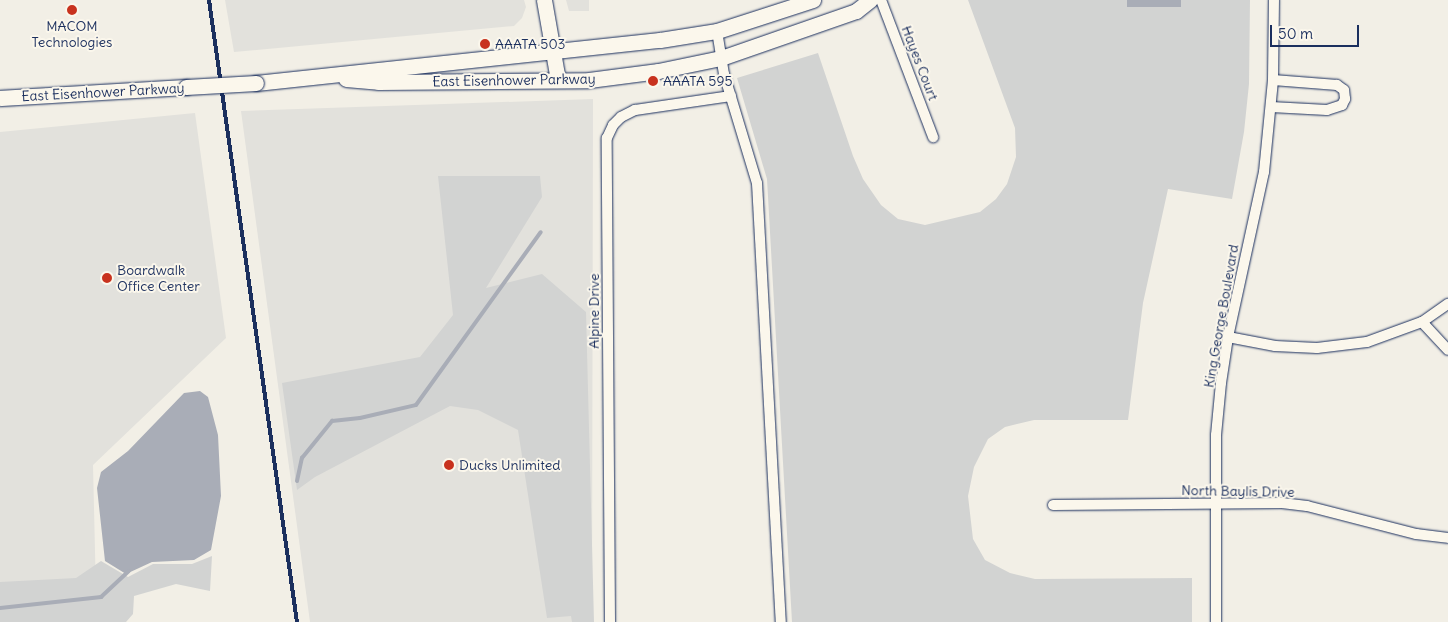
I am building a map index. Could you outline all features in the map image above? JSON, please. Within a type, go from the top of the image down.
[{"type":"main road","points":[[544,0],[558,80]]},
{"type":"main road","name":"East Eisenhower Parkway","points":[[0,98],[256,83],[325,77],[376,69],[643,42],[716,31],[813,0]]},
{"type":"main road","name":"East Eisenhower Parkway","points":[[325,77],[378,82],[589,80],[721,58],[856,11],[870,0]]},
{"type":"street","name":"Hayes Court","points":[[881,0],[933,136]]},
{"type":"street","name":"King George Boulevard","points":[[1216,622],[1216,435],[1228,337],[1264,172],[1273,80],[1274,0]]},
{"type":"street","points":[[716,31],[721,58],[756,183],[781,622]]},
{"type":"street","points":[[1271,107],[1327,110],[1342,106],[1345,99],[1344,90],[1337,85],[1273,80]]},
{"type":"street","name":"Alpine Drive","points":[[610,622],[607,138],[613,125],[621,117],[634,110],[731,96]]},
{"type":"street","points":[[1228,337],[1275,346],[1316,348],[1367,342],[1422,322],[1447,307]]},
{"type":"street","points":[[1422,322],[1448,350]]},
{"type":"street","name":"North Baylis Drive","points":[[1053,505],[1282,503],[1307,506],[1416,534],[1448,538]]},
{"type":"shaded area","points":[[225,0],[524,0],[526,7],[522,18],[514,26],[234,52]]},
{"type":"shaded area","points":[[566,0],[589,0],[589,11],[569,11]]},
{"type":"shaded area","points":[[968,0],[1250,0],[1249,84],[1244,132],[1232,199],[1168,189],[1143,303],[1128,420],[1034,420],[1005,427],[988,439],[974,467],[968,496],[973,539],[985,560],[1010,573],[1035,579],[1192,578],[1192,622],[792,622],[767,179],[737,78],[818,53],[853,156],[863,179],[881,205],[898,219],[925,225],[980,212],[996,199],[1007,184],[1016,157],[1015,128]]},
{"type":"shaded area","points":[[1127,0],[1181,0],[1181,7],[1127,7]]},
{"type":"shaded area","points":[[593,99],[592,622],[310,622],[241,111]]},
{"type":"shaded area","points":[[195,113],[226,338],[93,465],[96,594],[0,604],[0,132]]},
{"type":"shaded area","points":[[438,176],[540,176],[542,197],[486,288],[542,274],[586,312],[594,622],[572,622],[571,616],[547,618],[518,430],[478,410],[450,406],[315,477],[297,490],[282,383],[420,357],[453,315]]},
{"type":"shaded area","points":[[200,391],[208,397],[218,435],[221,496],[211,550],[194,560],[152,562],[126,574],[105,561],[97,488],[101,472],[128,451],[184,393]]},
{"type":"shaded area","points":[[212,556],[210,591],[176,584],[134,596],[133,614],[126,622],[0,622],[0,582],[76,578],[101,561],[128,577],[153,564],[192,564]]},
{"type":"waterway","points":[[297,481],[302,458],[332,421],[360,418],[416,405],[541,232]]},
{"type":"waterway","points":[[0,608],[101,597],[129,571]]},
{"type":"railway","points":[[209,0],[297,622]]},
{"type":"place","name":"MACOM Technologies","points":[[72,10]]},
{"type":"place","name":"AAATA 503","points":[[485,44]]},
{"type":"place","name":"AAATA 595","points":[[653,81]]},
{"type":"place","name":"Boardwalk Office Center","points":[[107,278]]},
{"type":"place","name":"Ducks Unlimited","points":[[449,465]]}]
